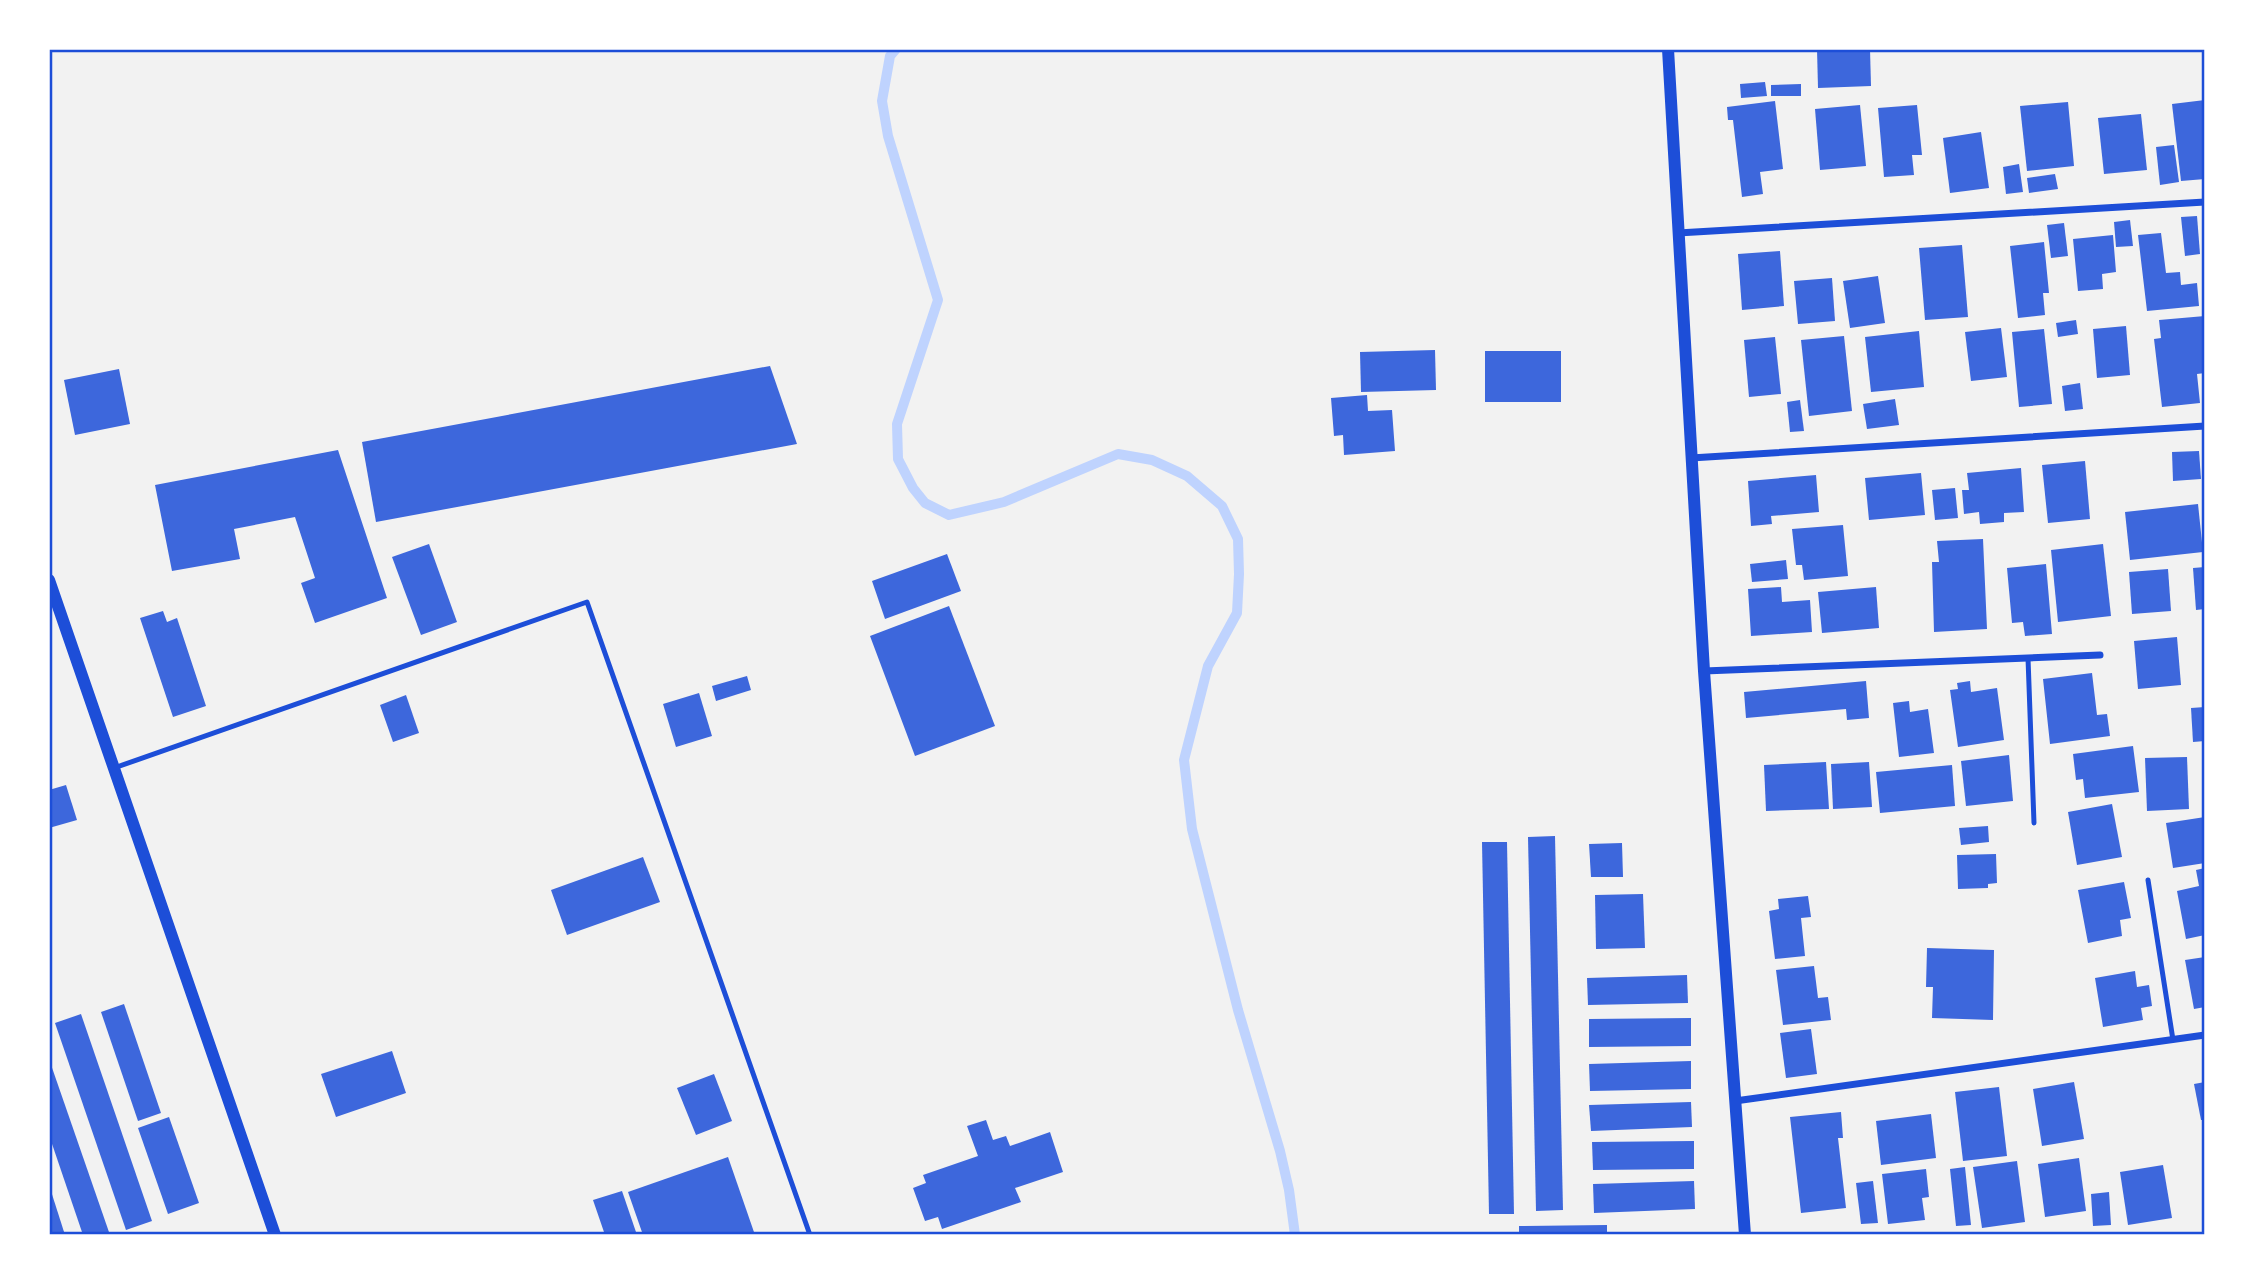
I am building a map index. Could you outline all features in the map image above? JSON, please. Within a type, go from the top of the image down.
[{"type":"street","points":[[1668,49],[1704,671],[1745,1235]]},
{"type":"street","points":[[1678,233],[2205,202]]},
{"type":"street","points":[[1691,457],[2205,426]]},
{"type":"street","points":[[49,580],[275,1235]]},
{"type":"street","points":[[1704,671],[2100,655]]},
{"type":"street","points":[[1734,1101],[2205,1035]]},
{"type":"lane","points":[[114,768],[587,603],[810,1235]]},
{"type":"lane","points":[[2028,658],[2034,822]]},
{"type":"lane","points":[[2148,880],[2172,1040]]},
{"type":"building","points":[[1817,49],[1870,49],[1871,86],[1818,88]]},
{"type":"building","points":[[1765,82],[1767,96],[1741,98],[1740,84]]},
{"type":"building","points":[[1801,84],[1801,96],[1771,96],[1771,85]]},
{"type":"building","points":[[2205,100],[2205,179],[2181,181],[2172,104]]},
{"type":"building","points":[[1775,101],[1783,169],[1760,172],[1763,194],[1742,197],[1733,120],[1728,120],[1727,107]]},
{"type":"building","points":[[2068,102],[2074,166],[2027,171],[2020,106]]},
{"type":"building","points":[[1860,105],[1866,166],[1820,170],[1815,109]]},
{"type":"building","points":[[1917,105],[1922,155],[1912,155],[1914,175],[1884,177],[1878,108]]},
{"type":"building","points":[[2141,114],[2147,170],[2104,174],[2098,118]]},
{"type":"building","points":[[1981,132],[1989,188],[1950,193],[1943,138]]},
{"type":"building","points":[[2174,145],[2179,182],[2160,185],[2156,147]]},
{"type":"building","points":[[2019,164],[2023,192],[2006,194],[2003,167]]},
{"type":"building","points":[[2055,174],[2058,189],[2029,193],[2027,178]]},
{"type":"building","points":[[2197,216],[2200,254],[2185,256],[2181,217]]},
{"type":"building","points":[[2130,220],[2133,246],[2116,247],[2114,222]]},
{"type":"building","points":[[2064,223],[2068,256],[2051,258],[2047,225]]},
{"type":"building","points":[[2161,233],[2166,273],[2180,272],[2181,285],[2197,283],[2199,306],[2147,311],[2138,235]]},
{"type":"building","points":[[2113,235],[2116,272],[2102,274],[2103,289],[2078,291],[2073,239]]},
{"type":"building","points":[[2044,242],[2049,293],[2043,293],[2045,315],[2018,318],[2010,246]]},
{"type":"building","points":[[1962,245],[1968,317],[1925,320],[1919,248]]},
{"type":"building","points":[[1780,251],[1784,306],[1742,310],[1738,254]]},
{"type":"building","points":[[1878,276],[1885,323],[1850,328],[1843,281]]},
{"type":"building","points":[[1832,278],[1835,321],[1798,324],[1794,281]]},
{"type":"building","points":[[2205,316],[2205,373],[2197,374],[2200,403],[2162,407],[2154,339],[2161,338],[2159,320]]},
{"type":"building","points":[[2076,320],[2078,334],[2058,337],[2056,323]]},
{"type":"building","points":[[2126,326],[2130,375],[2097,378],[2093,329]]},
{"type":"building","points":[[2001,328],[2007,377],[1971,381],[1965,332]]},
{"type":"building","points":[[2044,329],[2052,404],[2019,407],[2012,332]]},
{"type":"building","points":[[1919,331],[1924,387],[1871,392],[1865,337]]},
{"type":"building","points":[[1844,336],[1852,411],[1809,416],[1801,340]]},
{"type":"building","points":[[1775,337],[1781,394],[1749,397],[1744,340]]},
{"type":"building","points":[[1435,350],[1436,390],[1361,392],[1360,352]]},
{"type":"building","points":[[1485,351],[1561,351],[1561,402],[1485,402]]},
{"type":"building","points":[[770,366],[797,444],[376,522],[362,442]]},
{"type":"building","points":[[119,369],[130,424],[75,435],[64,380]]},
{"type":"building","points":[[2080,383],[2083,409],[2065,411],[2062,386]]},
{"type":"building","points":[[1367,395],[1368,411],[1392,410],[1395,451],[1344,455],[1343,435],[1334,436],[1331,398]]},
{"type":"building","points":[[1895,399],[1899,425],[1867,429],[1863,404]]},
{"type":"building","points":[[1800,400],[1804,431],[1790,432],[1787,402]]},
{"type":"building","points":[[338,450],[387,598],[315,623],[301,583],[315,578],[295,517],[234,529],[240,559],[172,571],[155,485]]},
{"type":"building","points":[[2199,451],[2201,479],[2173,481],[2172,452]]},
{"type":"building","points":[[2085,461],[2090,519],[2048,523],[2042,465]]},
{"type":"building","points":[[2021,468],[2024,512],[2004,513],[2004,522],[1980,524],[1979,512],[1964,514],[1962,490],[1969,490],[1967,473]]},
{"type":"building","points":[[1921,473],[1925,515],[1869,520],[1865,478]]},
{"type":"building","points":[[1816,475],[1819,512],[1771,516],[1772,524],[1751,526],[1748,481]]},
{"type":"building","points":[[1955,488],[1958,518],[1935,520],[1932,490]]},
{"type":"building","points":[[2198,504],[2203,552],[2130,560],[2125,512]]},
{"type":"building","points":[[1843,525],[1848,576],[1804,580],[1802,565],[1796,565],[1792,529]]},
{"type":"building","points":[[1983,539],[1987,629],[1934,632],[1932,562],[1939,562],[1937,541]]},
{"type":"building","points":[[429,544],[457,622],[421,635],[392,557]]},
{"type":"building","points":[[2103,544],[2111,616],[2058,622],[2051,550]]},
{"type":"building","points":[[947,554],[961,591],[885,619],[872,581]]},
{"type":"building","points":[[1786,560],[1788,579],[1752,582],[1750,564]]},
{"type":"building","points":[[2046,564],[2052,634],[2025,636],[2023,622],[2012,623],[2007,568]]},
{"type":"building","points":[[2205,567],[2205,609],[2196,610],[2193,568]]},
{"type":"building","points":[[2168,569],[2171,611],[2132,614],[2129,572]]},
{"type":"building","points":[[1781,587],[1782,602],[1810,600],[1812,632],[1751,636],[1748,589]]},
{"type":"building","points":[[1876,587],[1879,628],[1822,633],[1818,592]]},
{"type":"building","points":[[949,606],[995,726],[915,756],[870,636]]},
{"type":"building","points":[[163,611],[167,622],[177,618],[206,706],[173,717],[140,618]]},
{"type":"building","points":[[2177,637],[2181,685],[2138,689],[2134,641]]},
{"type":"building","points":[[2092,673],[2097,715],[2107,714],[2110,736],[2050,744],[2043,679]]},
{"type":"building","points":[[747,676],[751,690],[716,701],[712,686]]},
{"type":"building","points":[[1866,681],[1869,718],[1847,720],[1846,709],[1746,718],[1744,692]]},
{"type":"building","points":[[1970,681],[1971,692],[1997,688],[2004,740],[1958,747],[1950,690],[1958,689],[1957,683]]},
{"type":"building","points":[[699,693],[712,736],[676,747],[663,704]]},
{"type":"building","points":[[406,695],[419,733],[393,742],[380,705]]},
{"type":"building","points":[[1909,701],[1910,712],[1928,709],[1934,753],[1899,757],[1893,703]]},
{"type":"building","points":[[2205,707],[2205,741],[2193,742],[2191,708]]},
{"type":"building","points":[[2133,746],[2139,792],[2085,798],[2083,779],[2076,780],[2073,754]]},
{"type":"building","points":[[2009,755],[2013,801],[1966,806],[1961,761]]},
{"type":"building","points":[[2187,757],[2189,809],[2147,811],[2145,758]]},
{"type":"building","points":[[1826,762],[1829,809],[1766,811],[1764,765]]},
{"type":"building","points":[[1869,762],[1872,807],[1833,809],[1831,764]]},
{"type":"building","points":[[1952,765],[1955,806],[1880,813],[1876,772]]},
{"type":"building","points":[[66,785],[77,820],[49,828],[49,790]]},
{"type":"building","points":[[2112,804],[2122,857],[2077,865],[2068,812]]},
{"type":"building","points":[[2205,817],[2205,863],[2173,868],[2166,823]]},
{"type":"building","points":[[1988,826],[1989,842],[1961,845],[1959,828]]},
{"type":"building","points":[[1555,836],[1563,1210],[1536,1211],[1528,837]]},
{"type":"building","points":[[1482,842],[1507,842],[1514,1214],[1489,1214]]},
{"type":"building","points":[[1622,843],[1623,877],[1591,877],[1589,844]]},
{"type":"building","points":[[1996,854],[1997,883],[1988,884],[1988,888],[1958,889],[1957,855]]},
{"type":"building","points":[[643,857],[660,902],[567,935],[551,890]]},
{"type":"building","points":[[2205,868],[2205,935],[2186,939],[2177,891],[2199,886],[2196,870]]},
{"type":"building","points":[[2124,882],[2131,918],[2120,920],[2122,936],[2088,943],[2078,890]]},
{"type":"building","points":[[1643,894],[1645,948],[1596,949],[1595,895]]},
{"type":"building","points":[[1808,896],[1811,917],[1801,918],[1805,956],[1775,959],[1769,911],[1779,909],[1778,899]]},
{"type":"building","points":[[1927,948],[1994,950],[1993,1020],[1932,1018],[1933,987],[1926,987]]},
{"type":"building","points":[[2205,957],[2205,1007],[2194,1009],[2185,960]]},
{"type":"building","points":[[1814,966],[1818,998],[1828,997],[1831,1020],[1783,1025],[1776,970]]},
{"type":"building","points":[[2135,971],[2137,987],[2149,985],[2152,1006],[2141,1008],[2143,1020],[2103,1027],[2095,978]]},
{"type":"building","points":[[1687,975],[1688,1003],[1588,1005],[1587,978]]},
{"type":"building","points":[[124,1004],[161,1113],[138,1121],[101,1012]]},
{"type":"building","points":[[81,1014],[152,1221],[126,1230],[55,1023]]},
{"type":"building","points":[[1691,1018],[1691,1046],[1589,1047],[1589,1019]]},
{"type":"building","points":[[1811,1029],[1817,1074],[1786,1078],[1780,1033]]},
{"type":"building","points":[[392,1051],[406,1093],[336,1117],[321,1074]]},
{"type":"building","points":[[49,1059],[110,1235],[83,1235],[49,1135]]},
{"type":"building","points":[[1691,1061],[1691,1089],[1590,1091],[1589,1064]]},
{"type":"building","points":[[714,1074],[732,1121],[696,1135],[677,1088]]},
{"type":"building","points":[[2074,1082],[2084,1139],[2042,1146],[2033,1089]]},
{"type":"building","points":[[2205,1082],[2205,1120],[2201,1120],[2194,1084]]},
{"type":"building","points":[[1999,1087],[2007,1156],[1963,1161],[1955,1092]]},
{"type":"building","points":[[1691,1102],[1692,1127],[1591,1131],[1589,1105]]},
{"type":"building","points":[[1841,1112],[1843,1138],[1838,1138],[1846,1208],[1801,1213],[1790,1117]]},
{"type":"building","points":[[1931,1114],[1936,1158],[1881,1165],[1876,1121]]},
{"type":"building","points":[[169,1117],[199,1203],[168,1214],[138,1128]]},
{"type":"building","points":[[986,1120],[993,1140],[1006,1136],[1010,1146],[1050,1132],[1063,1172],[1015,1188],[1021,1202],[942,1229],[938,1217],[925,1221],[913,1188],[926,1183],[923,1175],[978,1156],[967,1126]]},
{"type":"building","points":[[1694,1141],[1694,1169],[1593,1170],[1592,1142]]},
{"type":"building","points":[[728,1157],[755,1235],[643,1235],[628,1192]]},
{"type":"building","points":[[2079,1158],[2086,1211],[2045,1217],[2038,1164]]},
{"type":"building","points":[[2017,1161],[2025,1222],[1982,1228],[1973,1167]]},
{"type":"building","points":[[2163,1165],[2172,1218],[2128,1225],[2120,1172]]},
{"type":"building","points":[[1965,1167],[1971,1225],[1956,1226],[1950,1169]]},
{"type":"building","points":[[1926,1169],[1929,1197],[1922,1198],[1925,1220],[1888,1224],[1882,1174]]},
{"type":"building","points":[[1694,1181],[1695,1209],[1594,1213],[1593,1184]]},
{"type":"building","points":[[1873,1181],[1878,1223],[1861,1224],[1856,1183]]},
{"type":"building","points":[[50,1188],[65,1235],[49,1235]]},
{"type":"building","points":[[622,1191],[637,1235],[605,1235],[593,1200]]},
{"type":"building","points":[[2109,1192],[2111,1225],[2093,1226],[2091,1194]]},
{"type":"building","points":[[1607,1225],[1607,1235],[1519,1235],[1519,1226]]},
{"type":"waterway","points":[[896,49],[890,56],[882,101],[888,136],[938,300],[897,424],[898,459],[913,488],[925,503],[949,515],[1004,502],[1118,454],[1152,460],[1187,476],[1222,506],[1238,539],[1237,613],[1208,666],[1184,760],[1192,829],[1238,1010],[1280,1151],[1295,1235]]}]
